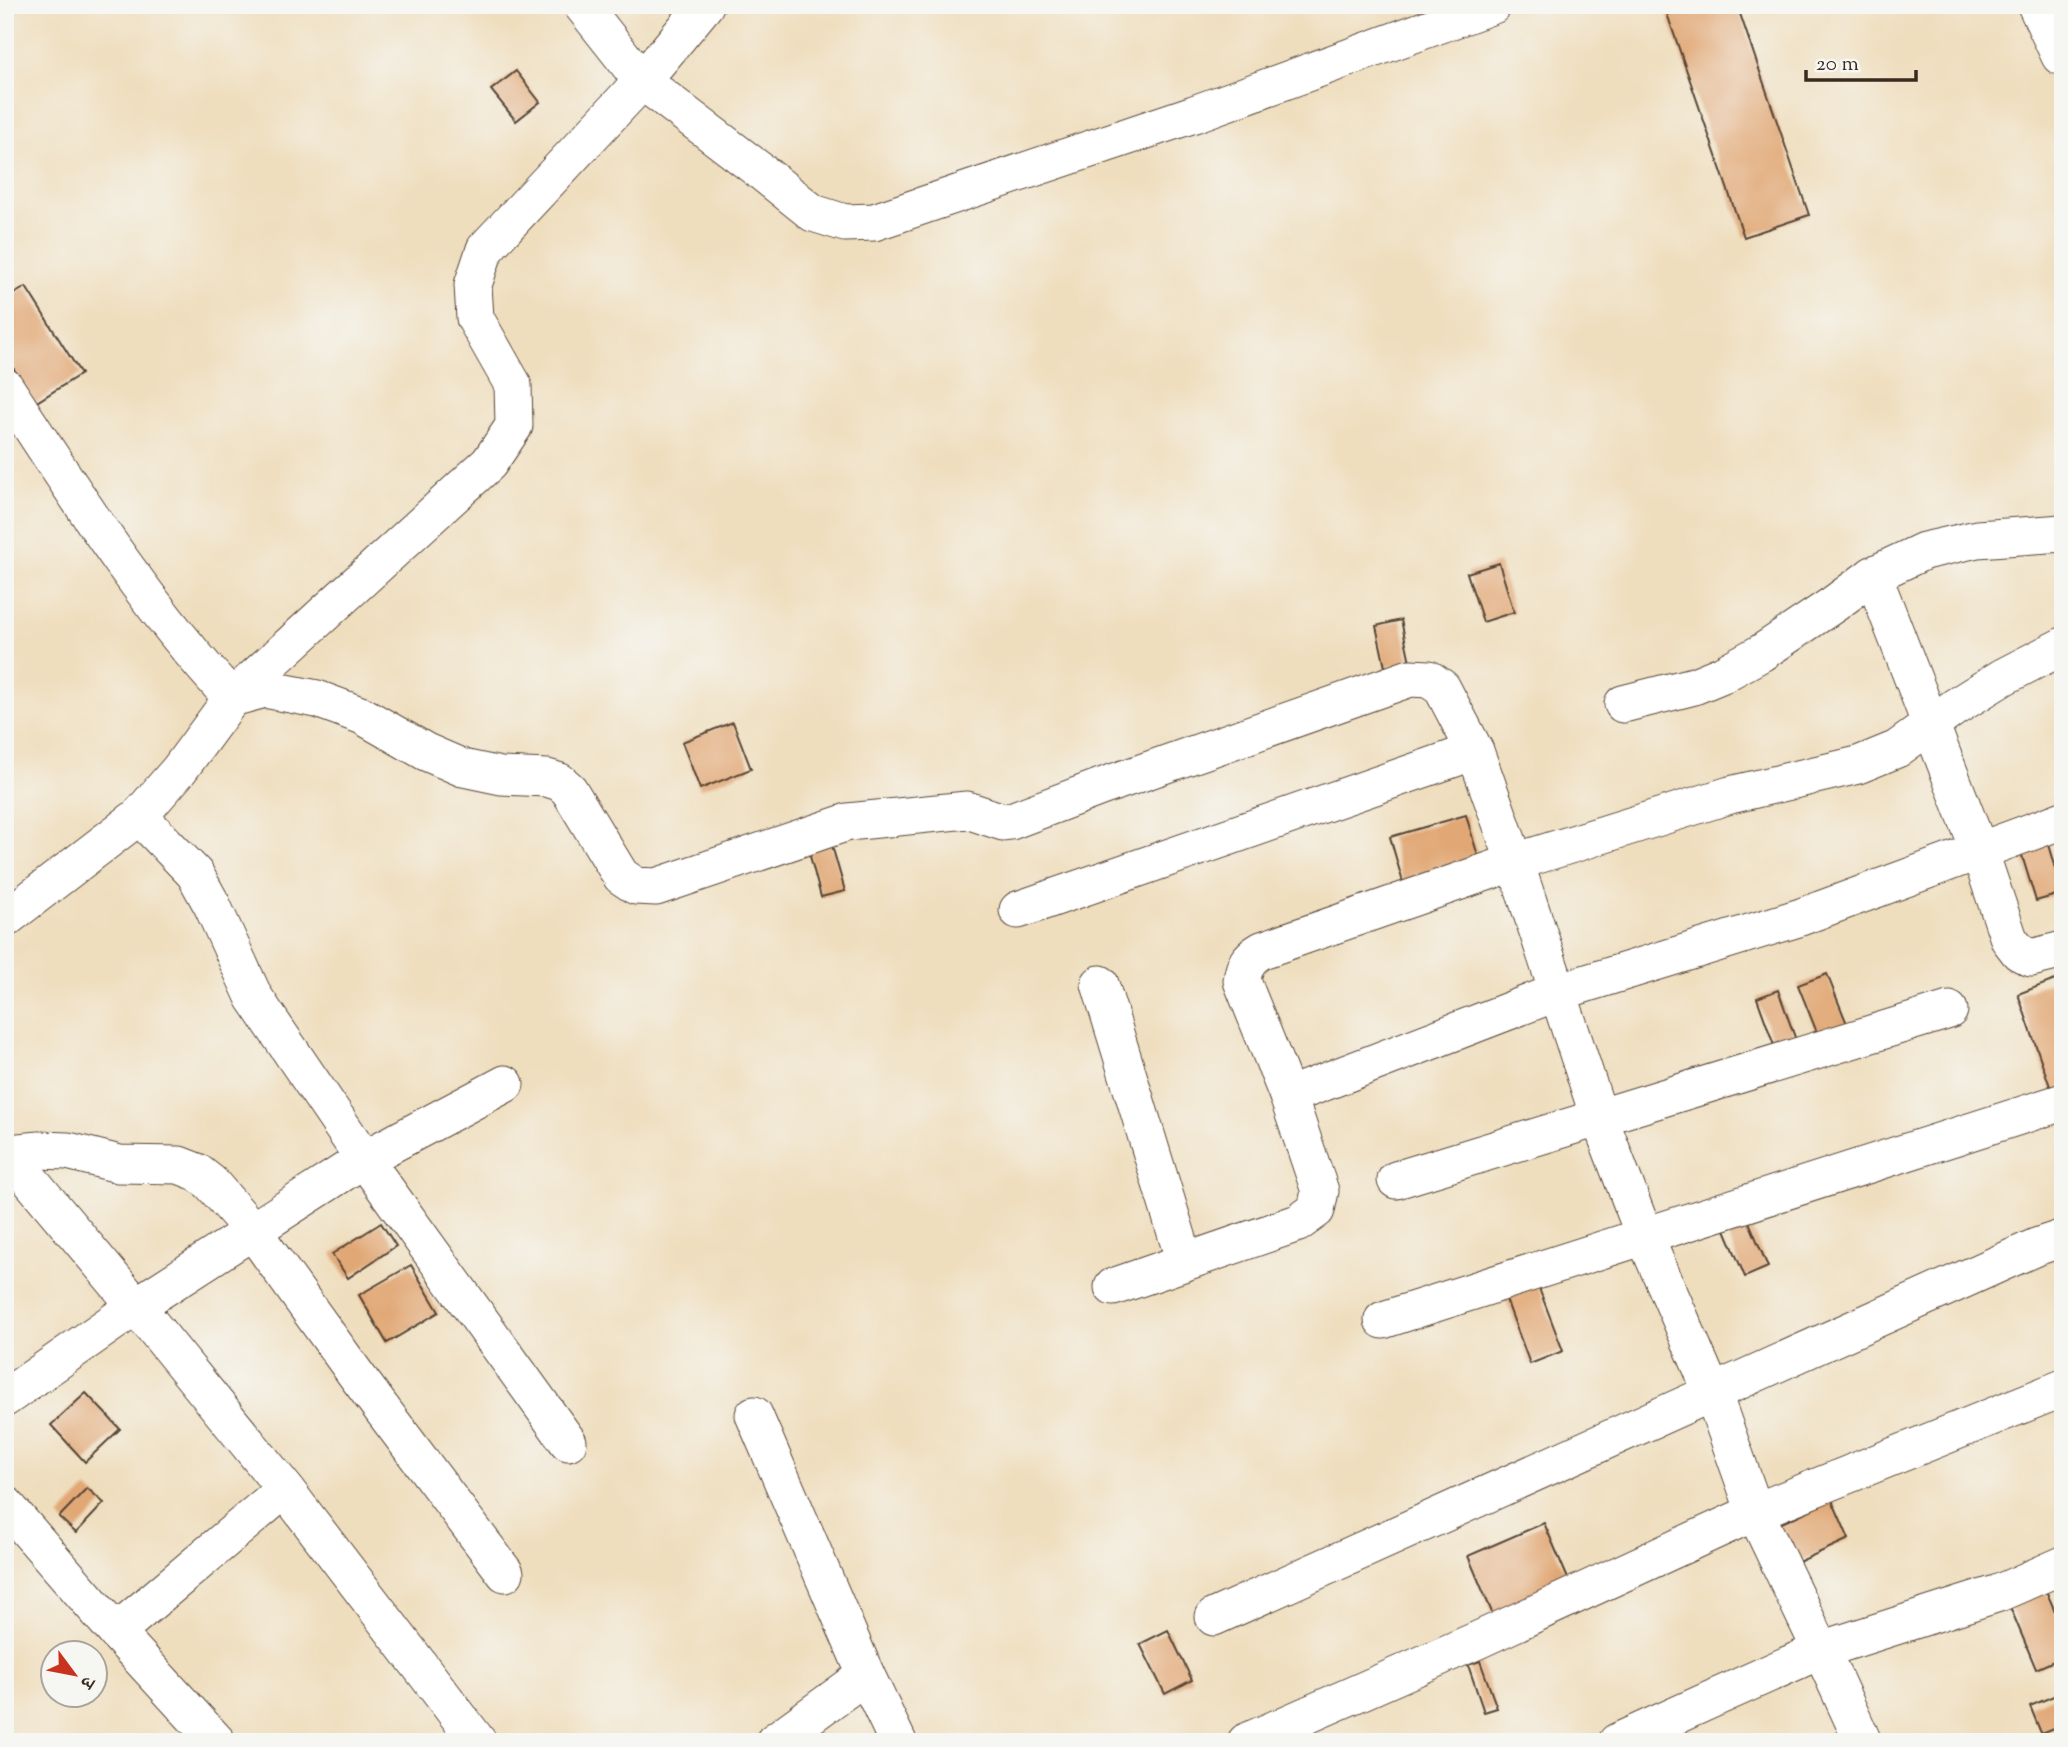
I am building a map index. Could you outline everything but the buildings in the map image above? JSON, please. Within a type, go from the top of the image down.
[{"type":"street","points":[[582,5],[642,81],[813,213],[845,223],[874,222],[1194,114],[1493,5]]},
{"type":"street","points":[[5,919],[139,816],[179,770],[232,698],[489,463],[514,426],[513,385],[475,318],[473,285],[485,249],[642,81],[705,5]]},
{"type":"street","points":[[2036,5],[2060,56]]},
{"type":"street","points":[[5,387],[113,550],[194,658],[232,698]]},
{"type":"street","points":[[1623,704],[1694,686],[1723,674],[1761,653],[1873,575],[1924,551],[1978,539],[2063,533]]},
{"type":"street","points":[[1873,575],[1979,850],[2009,939],[2019,952],[2031,958],[2063,950]]},
{"type":"street","points":[[1113,1287],[1298,1223],[1316,1210],[1320,1191],[1288,1096],[1242,981],[1245,963],[1252,956],[1275,945],[1515,862],[1730,795],[1858,765],[1897,749],[2003,677],[2063,646]]},
{"type":"street","points":[[232,698],[265,690],[317,699],[363,716],[426,752],[463,768],[501,776],[547,778],[560,782],[569,790],[621,876],[636,886],[656,887],[848,822],[967,810],[1003,822],[1011,821],[1410,678],[1429,679],[1442,688],[1475,751],[1515,862],[1599,1117],[1644,1235],[1713,1394],[1755,1512],[1863,1742]]},
{"type":"street","points":[[1018,910],[1475,751]]},
{"type":"street","points":[[139,816],[195,874],[254,997],[364,1158],[569,1442]]},
{"type":"street","points":[[1288,1096],[1558,992],[1798,918],[2063,820]]},
{"type":"street","points":[[1100,984],[1185,1262]]},
{"type":"street","points":[[1396,1180],[1949,1010]]},
{"type":"street","points":[[5,1398],[136,1306],[364,1158],[505,1084]]},
{"type":"street","points":[[1383,1320],[2063,1102]]},
{"type":"street","points":[[7,1151],[68,1151],[119,1164],[179,1165],[197,1172],[211,1183],[252,1230],[357,1376],[505,1573]]},
{"type":"street","points":[[7,1151],[285,1489],[478,1742]]},
{"type":"street","points":[[1214,1617],[2036,1247],[2063,1238]]},
{"type":"street","points":[[1247,1742],[1478,1640],[1755,1512],[2063,1388]]},
{"type":"street","points":[[754,1415],[866,1675],[898,1742]]},
{"type":"street","points":[[116,1632],[285,1489]]},
{"type":"street","points":[[5,1504],[116,1632],[217,1742]]},
{"type":"street","points":[[1617,1742],[1821,1650],[1999,1592],[2063,1565]]},
{"type":"street","points":[[774,1742],[866,1675]]}]
